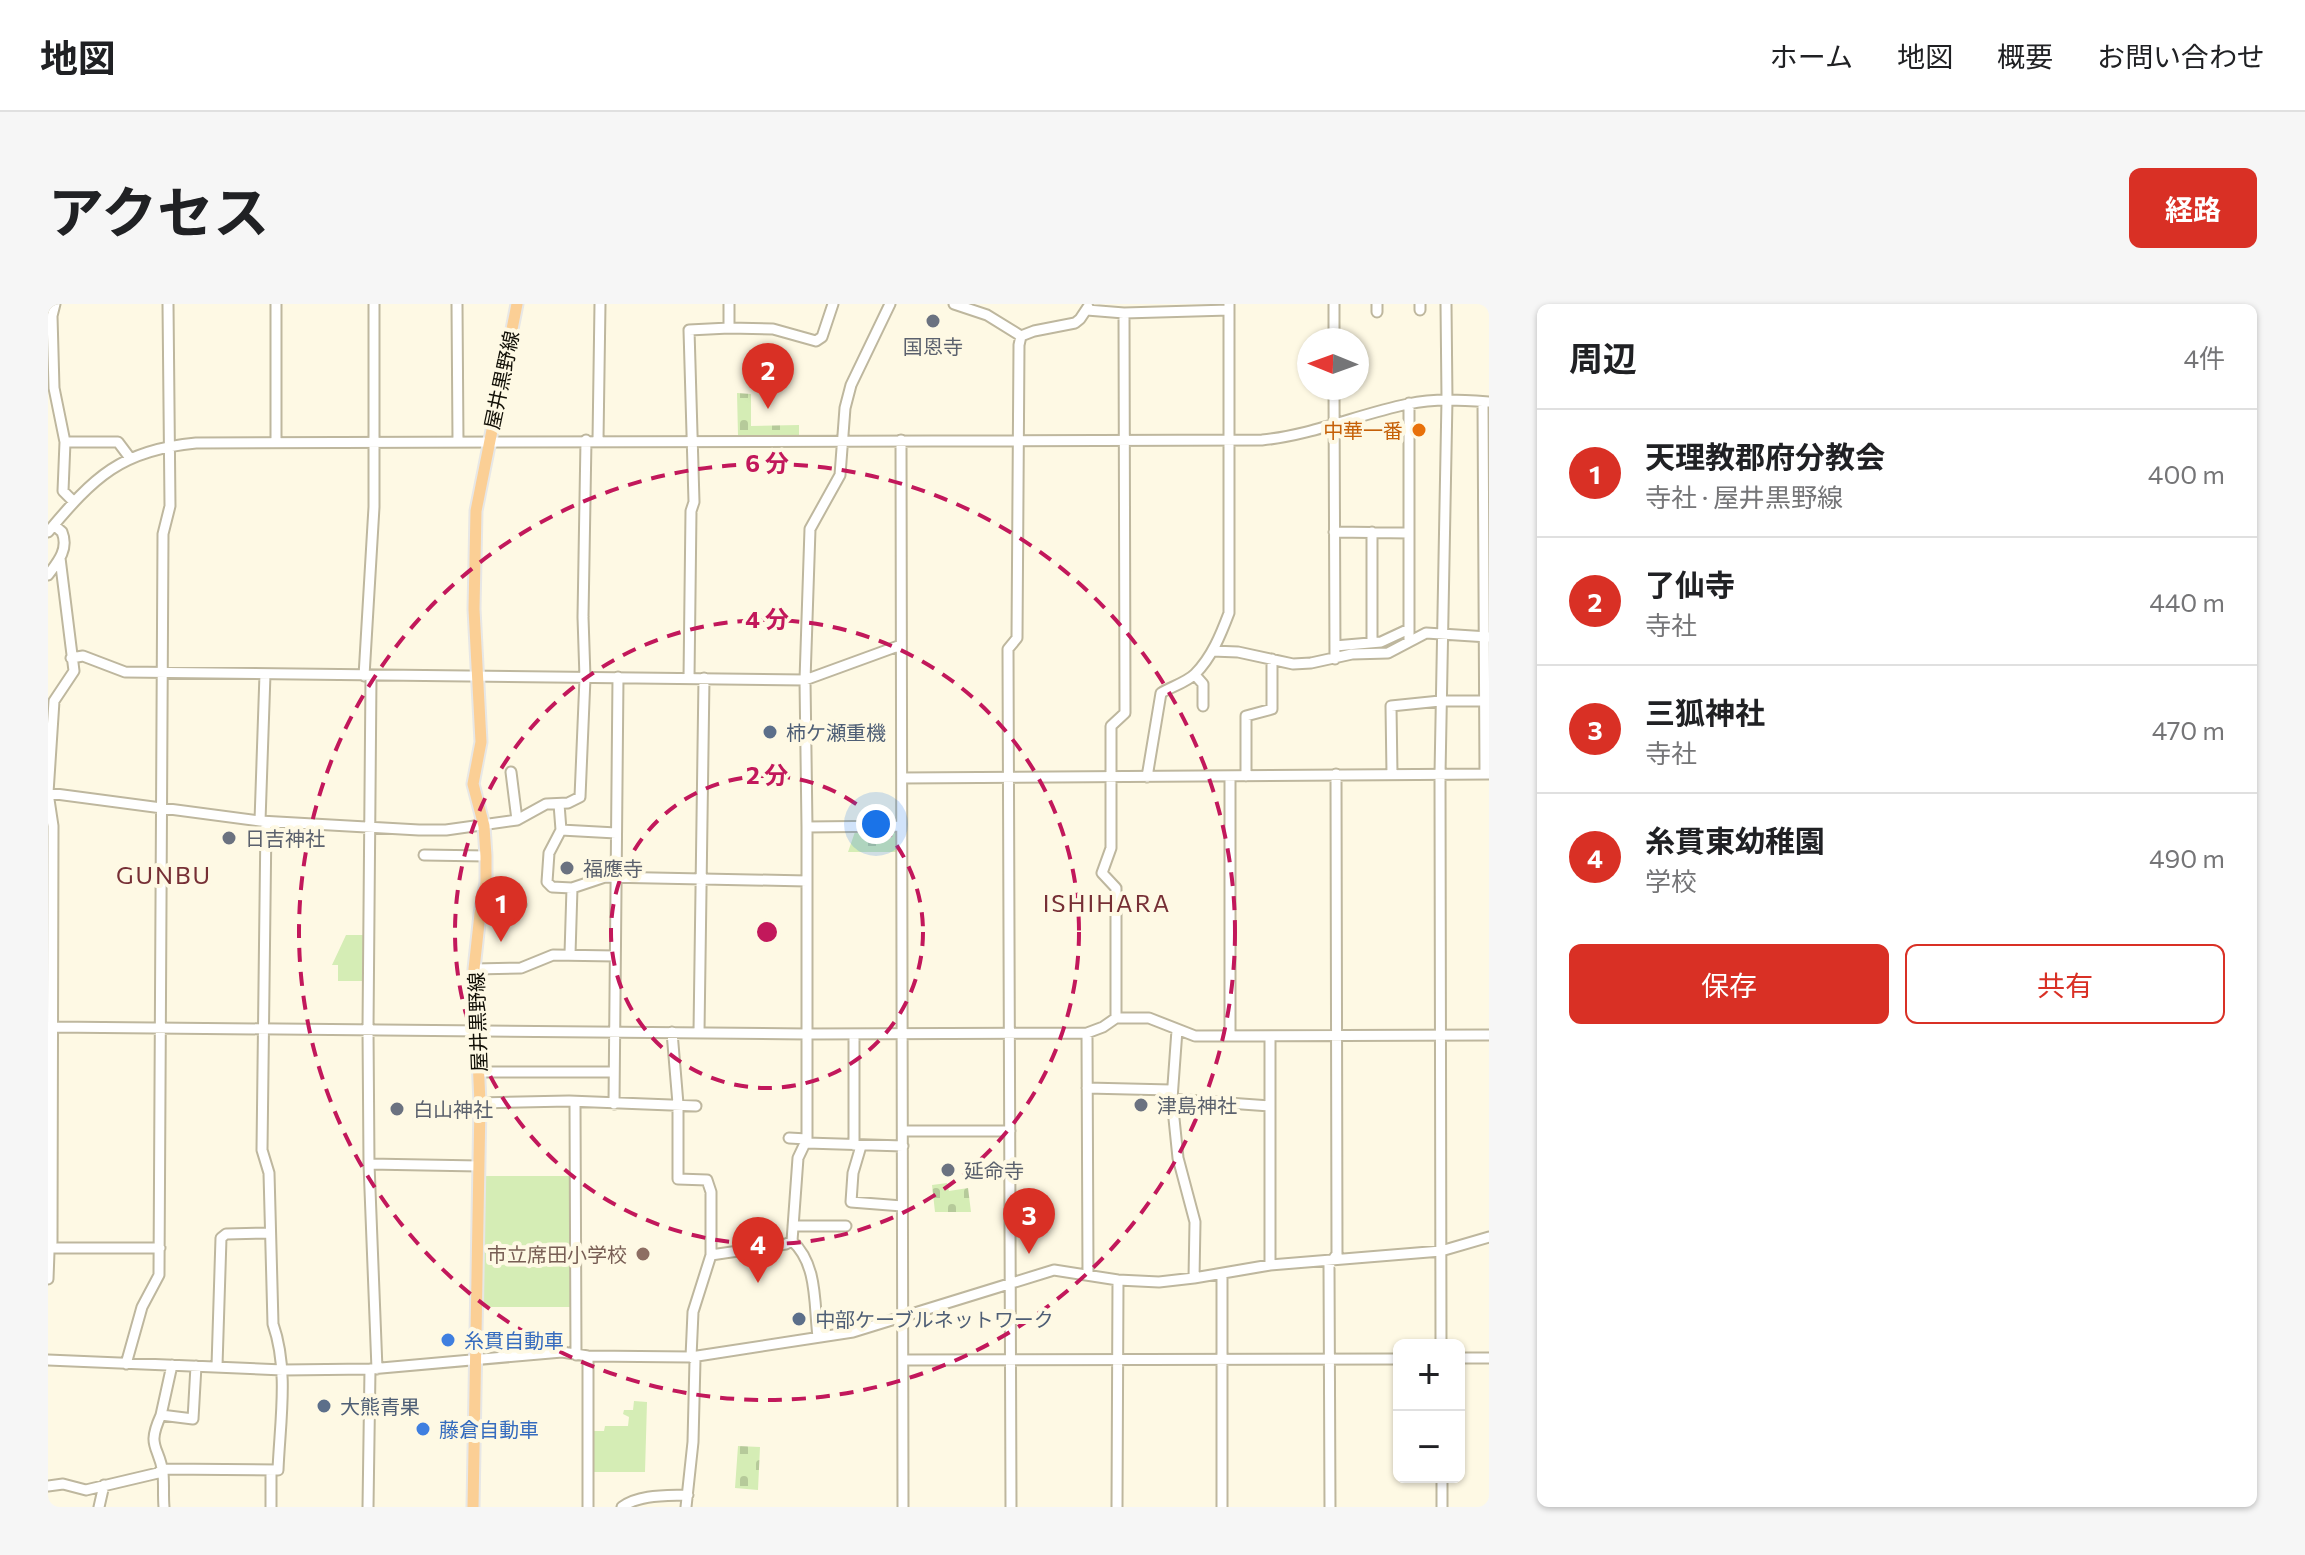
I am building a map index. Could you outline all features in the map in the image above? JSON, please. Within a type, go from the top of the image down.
[{"type":"main road","name":"屋井黒野線","points":[[473,1507],[480,1103],[474,969],[486,883],[484,826],[473,784],[481,742],[474,540],[488,442],[517,304]]},
{"type":"street","points":[[55,304],[51,343],[54,388],[65,442],[63,491],[74,502]]},
{"type":"street","points":[[126,1364],[142,1307],[159,1275],[163,534],[170,506],[168,304]]},
{"type":"street","points":[[276,304],[276,442]]},
{"type":"street","points":[[368,1507],[374,1369],[369,1164],[368,677],[374,507],[374,304]]},
{"type":"street","points":[[457,304],[458,441]]},
{"type":"street","points":[[598,440],[600,304]]},
{"type":"street","points":[[729,304],[729,328]]},
{"type":"street","points":[[689,678],[694,441],[689,330],[773,329],[816,341],[822,337],[833,304]]},
{"type":"street","points":[[792,1241],[798,1158],[807,1141],[805,680],[810,529],[840,475],[845,408],[851,385],[890,304]]},
{"type":"street","points":[[954,304],[987,315],[1021,336]]},
{"type":"street","points":[[1334,304],[1334,328]]},
{"type":"street","points":[[1441,1339],[1440,701],[1447,399],[1446,304]]},
{"type":"street","points":[[1021,336],[1075,323],[1088,307],[1124,313],[1146,308],[1229,307],[1229,613],[1215,649],[1195,675],[1161,693],[1147,777]]},
{"type":"street","points":[[1116,1018],[1116,888],[1102,873],[1111,848],[1111,726],[1125,713],[1124,313]]},
{"type":"street","points":[[1011,1507],[1008,649],[1017,638],[1021,336]]},
{"type":"street","points":[[48,1279],[51,826],[48,793],[54,701],[74,671],[60,558],[64,537],[51,529],[97,478],[130,458],[170,446],[276,442],[586,440],[1230,440],[1281,438],[1409,403],[1447,399],[1486,402],[1487,637],[1484,701],[1487,774],[902,778]]},
{"type":"street","points":[[1334,400],[1335,659]]},
{"type":"street","points":[[1409,403],[1409,641]]},
{"type":"street","points":[[48,793],[263,821],[370,829],[446,830],[517,820],[546,804],[559,804],[580,797],[585,678],[586,440]]},
{"type":"street","points":[[901,440],[903,1507]]},
{"type":"street","points":[[65,442],[118,442],[130,458]]},
{"type":"street","points":[[1334,532],[1409,533]]},
{"type":"street","points":[[1372,532],[1372,642]]},
{"type":"street","points":[[48,575],[60,558]]},
{"type":"street","points":[[1335,646],[1389,640],[1409,629]]},
{"type":"street","points":[[1212,651],[1238,652],[1293,664],[1352,654],[1388,653],[1426,633],[1487,637]]},
{"type":"street","points":[[71,658],[83,656],[125,672],[805,680],[901,645]]},
{"type":"street","points":[[1246,776],[1246,716],[1272,709],[1272,659]]},
{"type":"street","points":[[48,1486],[63,1484],[86,1490],[158,1473],[162,1469],[278,1470],[283,1370],[273,1324],[269,1173],[262,1150],[265,674]]},
{"type":"street","points":[[1195,675],[1203,684],[1203,706]]},
{"type":"street","points":[[614,1104],[618,677]]},
{"type":"street","points":[[699,1032],[704,678]]},
{"type":"street","points":[[1392,774],[1391,706],[1484,701]]},
{"type":"street","points":[[511,772],[509,792],[517,820]]},
{"type":"street","points":[[1330,1507],[1329,1265],[1337,1254],[1336,774]]},
{"type":"street","points":[[1230,777],[1230,1036]]},
{"type":"street","points":[[559,804],[561,830],[549,853],[547,882],[552,887],[572,888],[605,877],[807,881]]},
{"type":"street","points":[[807,827],[901,826]]},
{"type":"street","points":[[561,830],[616,833]]},
{"type":"street","points":[[424,855],[486,856]]},
{"type":"street","points":[[570,954],[572,888]]},
{"type":"street","points":[[481,905],[521,905]]},
{"type":"street","points":[[474,969],[521,968],[553,955],[615,956]]},
{"type":"street","points":[[50,1033],[161,1028],[807,1034],[1087,1033],[1116,1018],[1149,1018],[1195,1036],[1489,1035]]},
{"type":"street","points":[[1177,1030],[1172,1095],[1178,1158],[1195,1222],[1194,1278]]},
{"type":"street","points":[[672,1032],[678,1104],[678,1179],[707,1180],[711,1192],[711,1255],[693,1312],[693,1442],[686,1507]]},
{"type":"street","points":[[1087,1033],[1088,1274]]},
{"type":"street","points":[[854,1034],[857,1145],[851,1202],[902,1206]]},
{"type":"street","points":[[1270,1036],[1270,1265]]},
{"type":"street","points":[[480,1072],[614,1072]]},
{"type":"street","points":[[1087,1088],[1270,1106]]},
{"type":"street","points":[[480,1103],[696,1106]]},
{"type":"street","points":[[575,1103],[576,1355]]},
{"type":"street","points":[[903,1131],[1010,1131]]},
{"type":"street","points":[[789,1138],[903,1146]]},
{"type":"street","points":[[369,1164],[479,1166]]},
{"type":"street","points":[[793,1226],[846,1226]]},
{"type":"street","points":[[217,1366],[221,1238],[226,1234],[270,1233]]},
{"type":"street","points":[[48,1360],[283,1370],[374,1369],[562,1352],[588,1356],[691,1357],[853,1332],[1054,1270],[1118,1280],[1159,1282],[1270,1265],[1441,1251],[1489,1237]]},
{"type":"street","points":[[711,1255],[792,1241]]},
{"type":"street","points":[[792,1241],[802,1250],[810,1267],[818,1337]]},
{"type":"street","points":[[49,1248],[160,1248]]},
{"type":"street","points":[[1222,1274],[1222,1507]]},
{"type":"street","points":[[1117,1507],[1118,1280]]},
{"type":"street","points":[[588,1356],[588,1507]]},
{"type":"street","points":[[1465,1358],[1489,1358]]},
{"type":"street","points":[[904,1360],[1393,1359]]},
{"type":"street","points":[[164,1507],[162,1469],[153,1444],[172,1365]]},
{"type":"street","points":[[161,1415],[193,1419],[196,1366]]},
{"type":"street","points":[[271,1470],[271,1507]]},
{"type":"street","points":[[1442,1483],[1442,1507]]},
{"type":"street","points":[[99,1507],[104,1485]]},
{"type":"street","points":[[622,1507],[629,1502],[650,1498],[688,1495]]},
{"type":"green space","points":[[737,393],[751,394],[751,426],[799,425],[799,436],[738,436]]},
{"type":"green space","points":[[856,829],[896,829],[896,852],[848,852]]},
{"type":"green space","points":[[346,935],[368,935],[365,981],[338,981],[338,965],[332,965]]},
{"type":"green space","points":[[482,1176],[571,1176],[572,1307],[480,1307]]},
{"type":"green space","points":[[947,1183],[949,1191],[968,1188],[971,1212],[935,1212],[932,1185]]},
{"type":"green space","points":[[634,1401],[647,1402],[645,1472],[592,1472],[592,1431],[604,1431],[605,1426],[628,1426],[629,1417],[623,1414],[624,1410],[633,1410]]},
{"type":"green space","points":[[738,1446],[760,1447],[758,1490],[735,1488]]},
{"type":"place","name":"国恩寺","points":[[933,321]]},
{"type":"place","name":"了仙寺","points":[[768,409]]},
{"type":"place","name":"中華一番","points":[[1419,430]]},
{"type":"place","name":"柿ケ瀬重機","points":[[770,732]]},
{"type":"place","name":"日吉神社","points":[[229,838]]},
{"type":"place","name":"福應寺","points":[[567,868]]},
{"type":"place","name":"天理教郡府分教会","points":[[501,942]]},
{"type":"place","name":"津島神社","points":[[1141,1105]]},
{"type":"place","name":"白山神社","points":[[397,1109]]},
{"type":"place","name":"延命寺","points":[[948,1170]]},
{"type":"place","name":"市立席田小学校","points":[[643,1254]]},
{"type":"place","name":"三狐神社","points":[[1029,1254]]},
{"type":"place","name":"糸貫東幼稚園","points":[[758,1283]]},
{"type":"place","name":"中部ケーブルネットワーク","points":[[799,1319]]},
{"type":"place","name":"糸貫自動車","points":[[448,1340]]},
{"type":"place","name":"大熊青果","points":[[324,1406]]},
{"type":"place","name":"藤倉自動車","points":[[423,1429]]},
{"type":"district","name":"GUNBU","points":[[164,874]]},
{"type":"district","name":"ISHIHARA","points":[[1107,902]]}]
